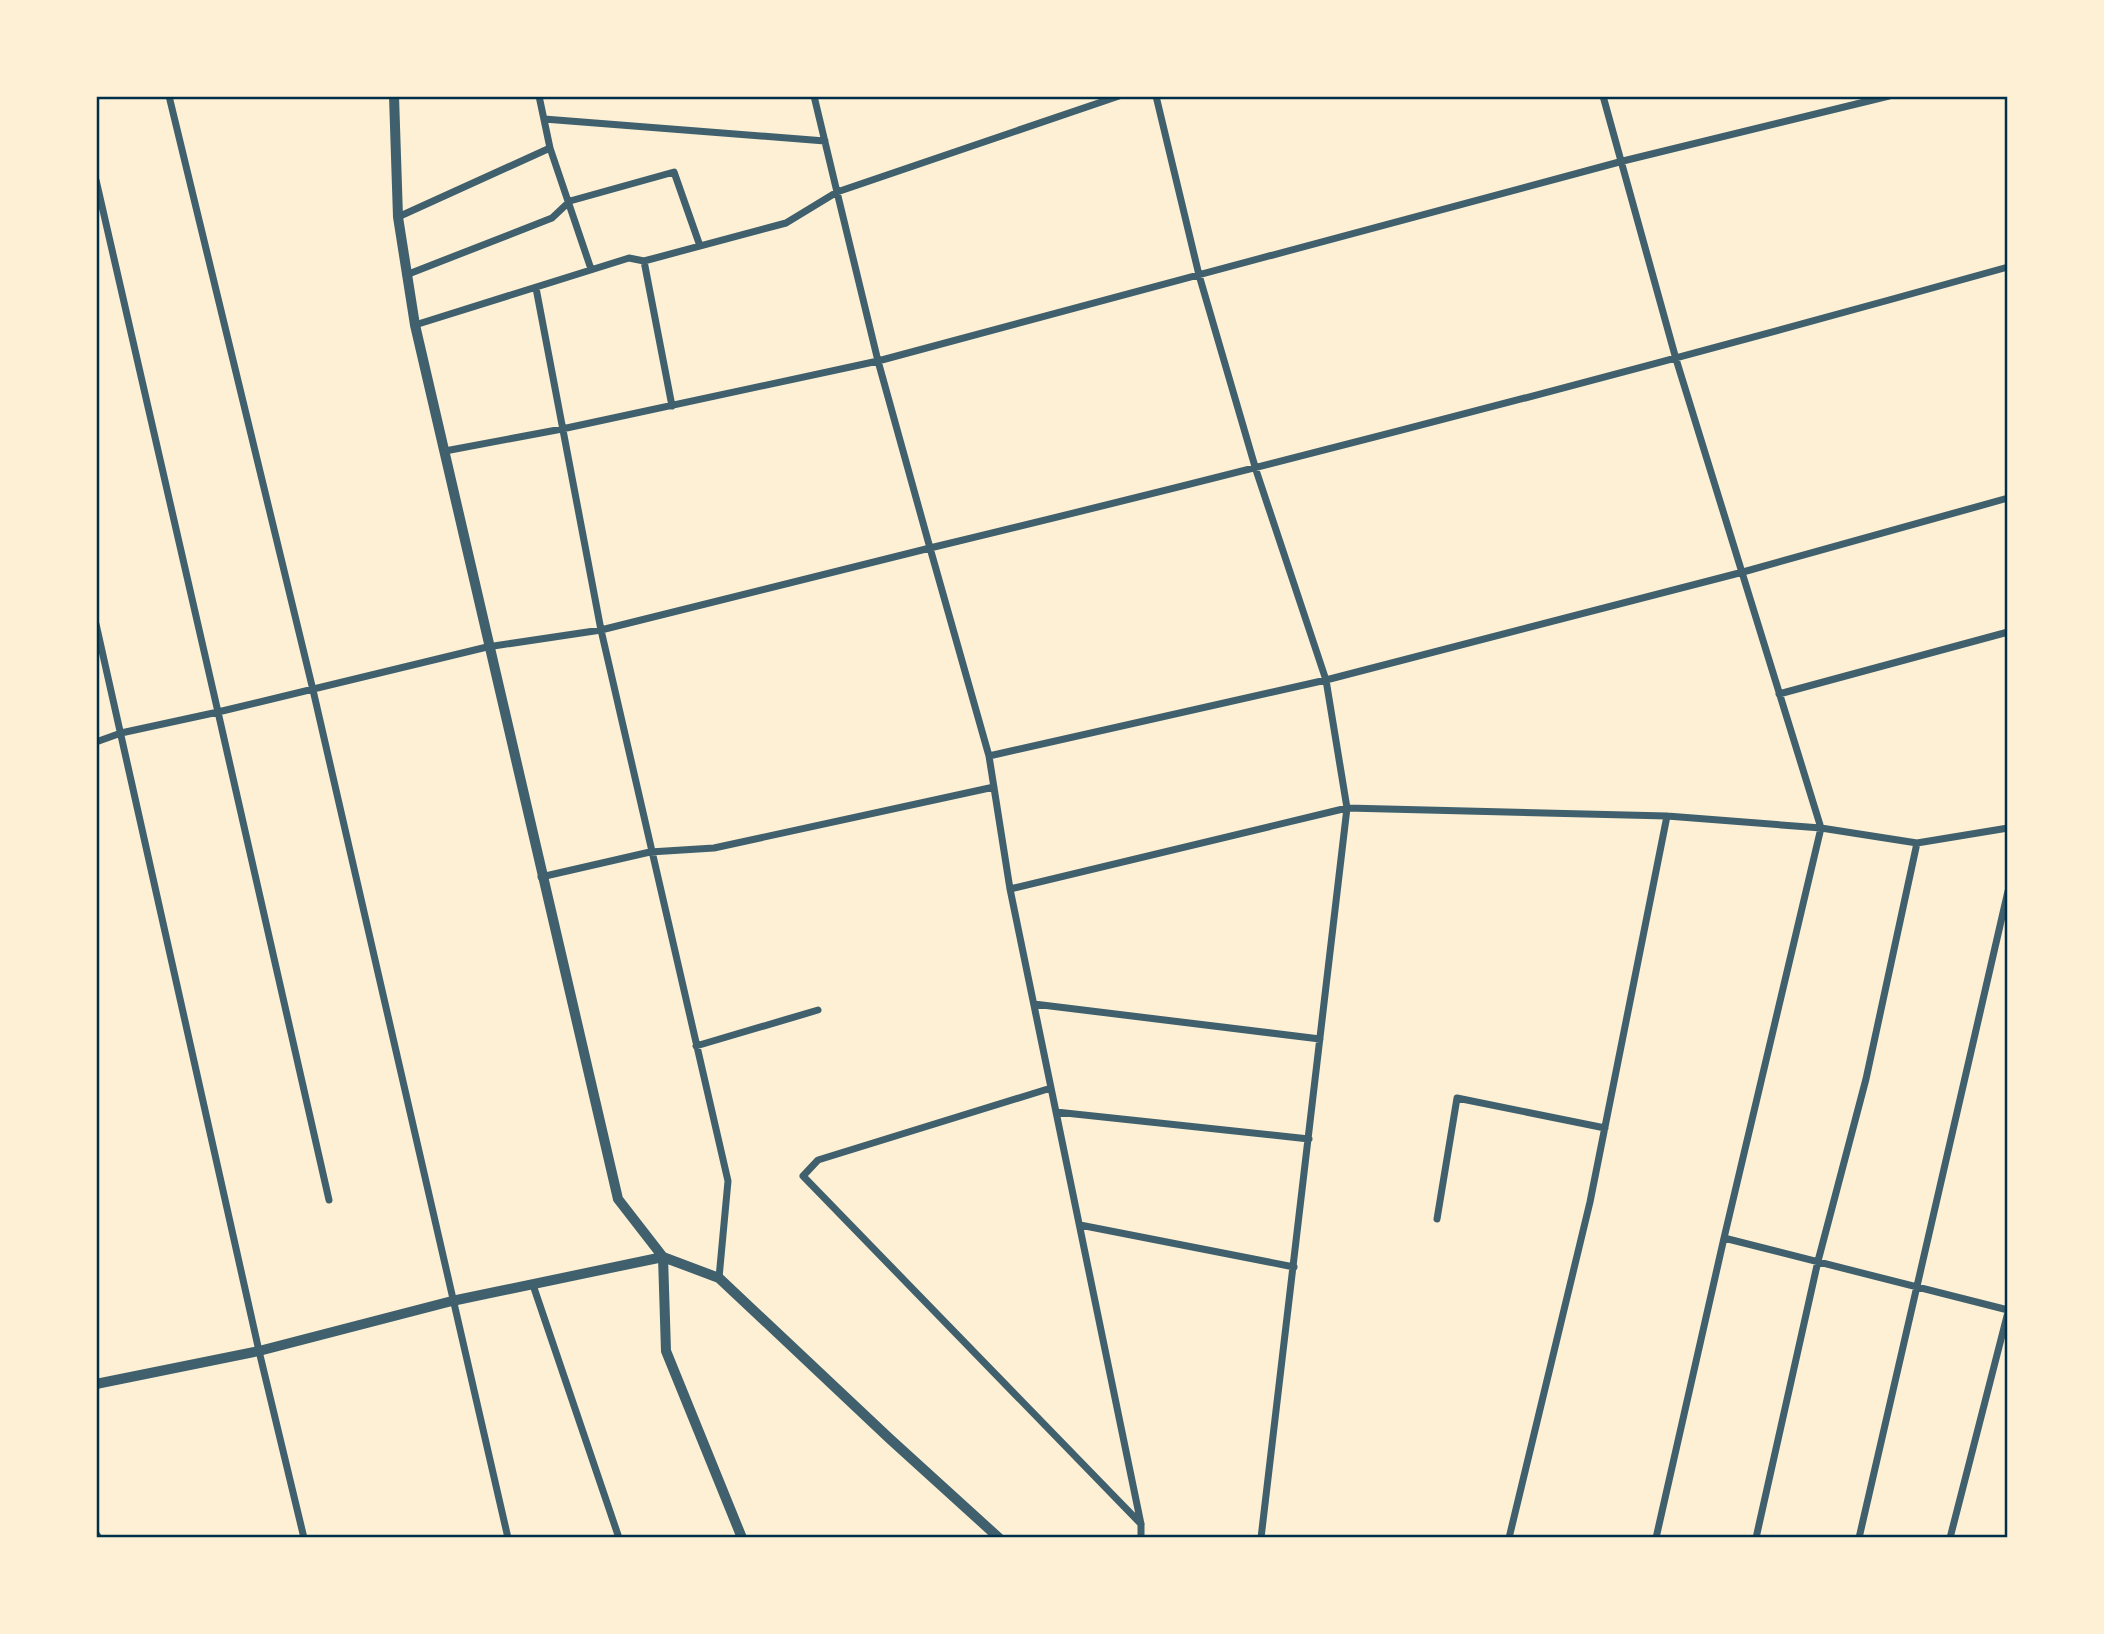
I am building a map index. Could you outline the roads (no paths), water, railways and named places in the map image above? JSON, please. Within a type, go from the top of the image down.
[{"type":"street","points":[[169,96],[313,690],[508,1538]]},
{"type":"street","points":[[394,96],[398,217],[415,325],[487,647],[618,1199],[663,1256],[719,1278],[999,1538]]},
{"type":"street","points":[[540,96],[550,148],[591,269]]},
{"type":"street","points":[[814,96],[878,361],[989,756],[1010,889],[1141,1524],[1141,1538]]},
{"type":"street","points":[[415,325],[629,258],[644,261],[786,223],[838,192],[1119,96]]},
{"type":"street","points":[[1156,96],[1199,275],[1256,470],[1326,680],[1347,808],[1261,1538]]},
{"type":"street","points":[[1603,96],[1676,359],[1821,828],[1656,1538]]},
{"type":"street","points":[[445,451],[562,429],[878,361],[1623,162],[1889,96]]},
{"type":"street","points":[[544,119],[825,141]]},
{"type":"street","points":[[398,217],[550,148]]},
{"type":"street","points":[[406,275],[552,219],[570,201],[674,172],[700,246]]},
{"type":"street","points":[[96,180],[329,1200]]},
{"type":"street","points":[[644,261],[672,405]]},
{"type":"street","points":[[96,742],[121,733],[487,647],[601,630],[1256,470],[1676,359],[2008,267]]},
{"type":"street","points":[[536,288],[601,630],[650,852],[728,1181],[719,1278]]},
{"type":"street","points":[[989,756],[1326,680],[1743,572],[2008,498]]},
{"type":"street","points":[[96,624],[259,1351],[304,1538]]},
{"type":"street","points":[[1779,694],[2008,632]]},
{"type":"street","points":[[541,877],[650,852],[713,848],[994,787]]},
{"type":"street","points":[[1010,889],[1347,808],[1667,816],[1821,828],[1917,843],[2008,828]]},
{"type":"street","points":[[1509,1538],[1605,1128],[1667,816]]},
{"type":"street","points":[[1756,1538],[1818,1261],[1866,1079],[1917,843]]},
{"type":"street","points":[[1859,1538],[1915,1285],[2008,891]]},
{"type":"street","points":[[1034,1004],[1320,1040]]},
{"type":"street","points":[[696,1046],[818,1010]]},
{"type":"street","points":[[1052,1088],[818,1160],[803,1177],[1141,1524]]},
{"type":"street","points":[[1437,1219],[1457,1098],[1605,1128]]},
{"type":"street","points":[[1056,1112],[1309,1139]]},
{"type":"street","points":[[1080,1226],[1294,1267]]},
{"type":"street","points":[[1724,1238],[2008,1311],[1950,1538]]},
{"type":"street","points":[[96,1384],[259,1351],[452,1301],[663,1256]]},
{"type":"street","points":[[663,1256],[666,1351],[743,1538]]},
{"type":"street","points":[[533,1285],[619,1538]]}]
